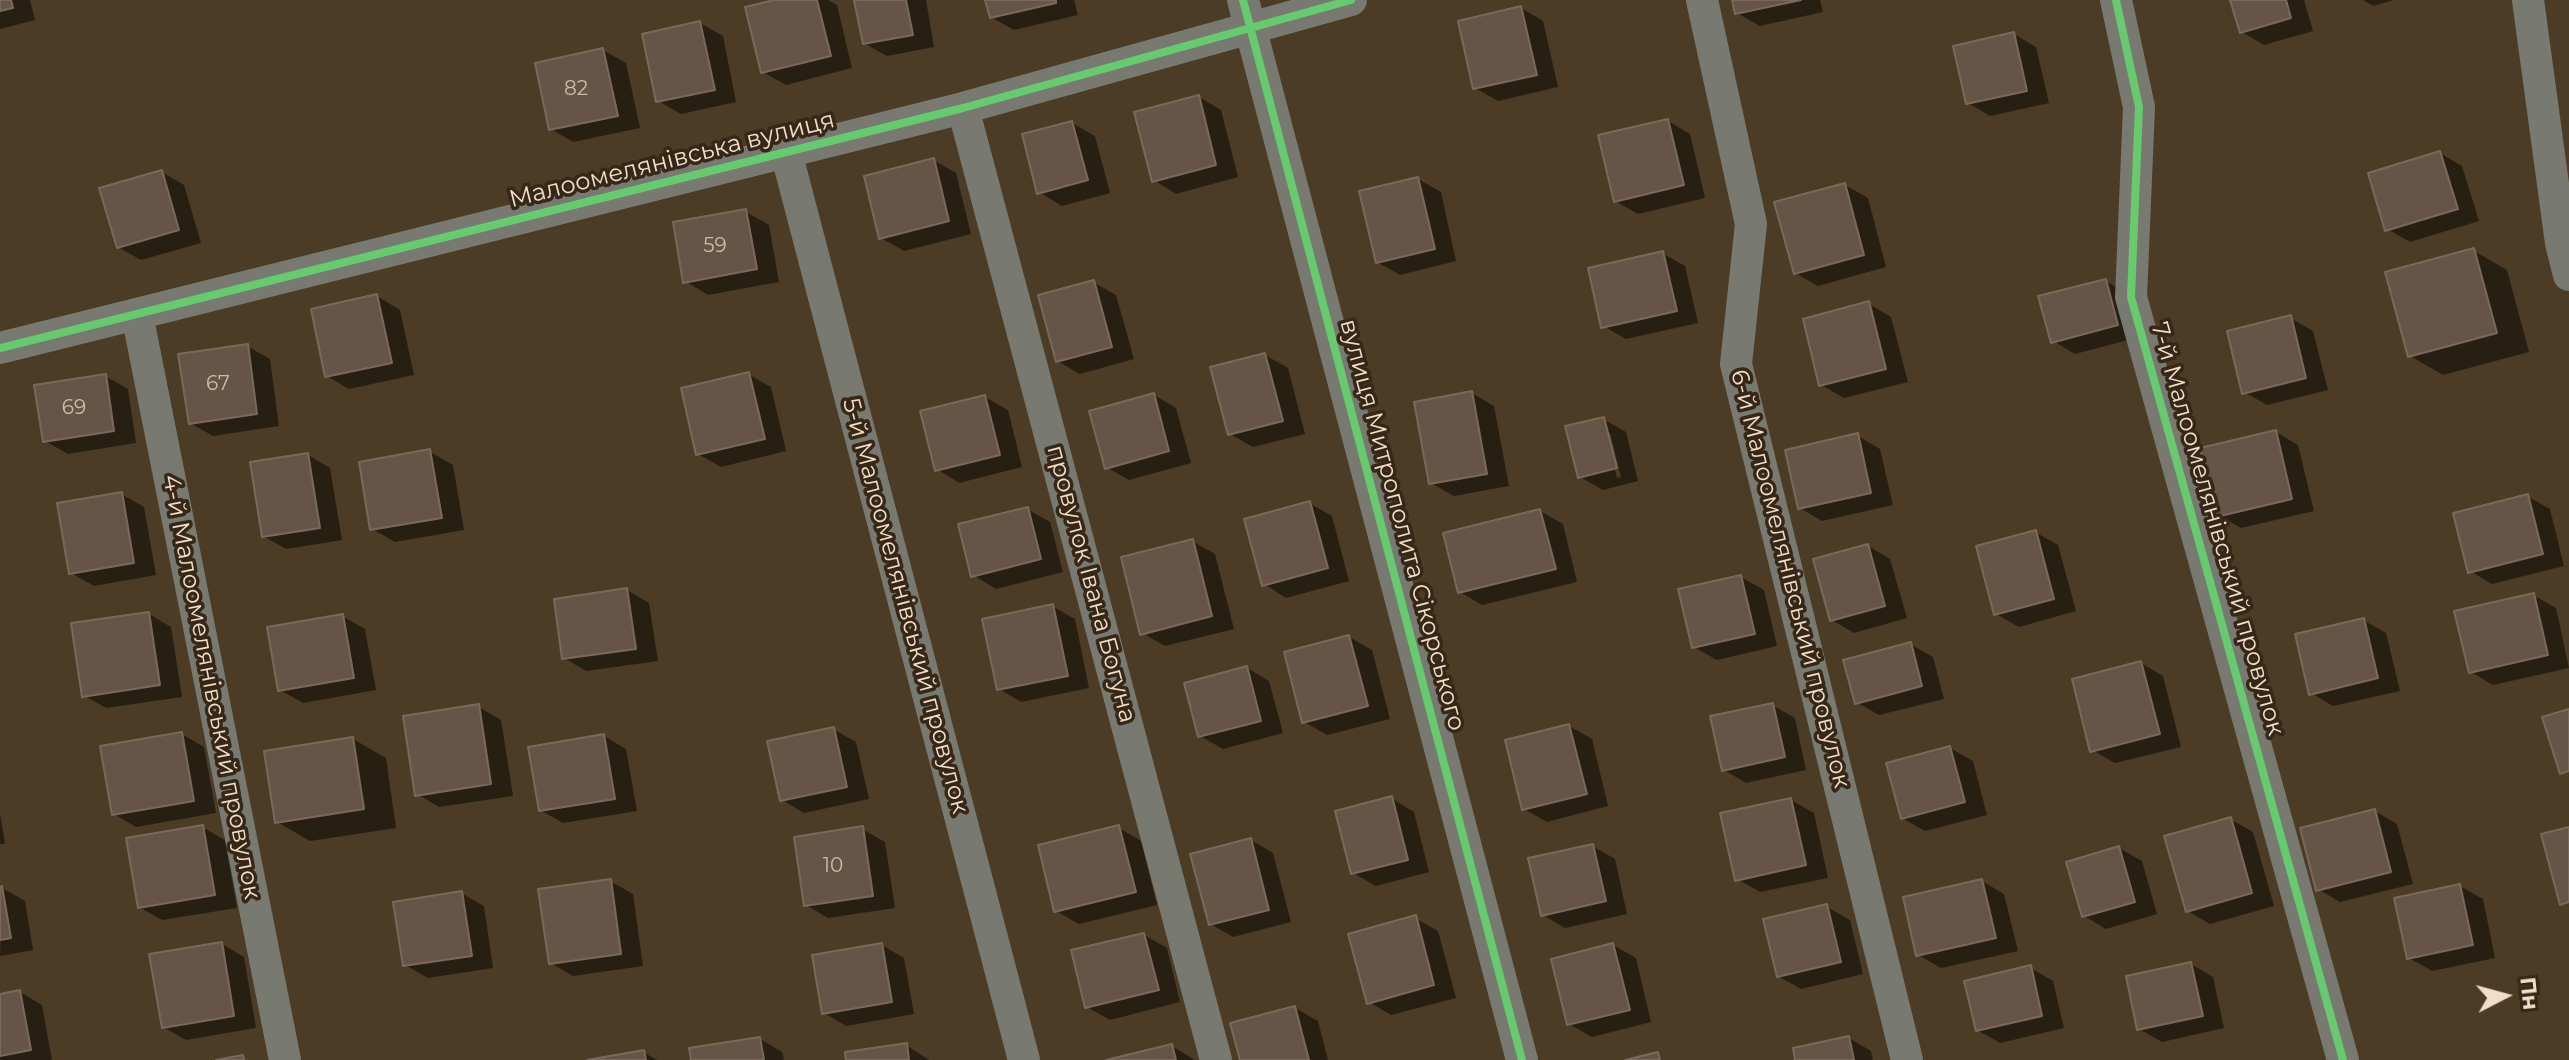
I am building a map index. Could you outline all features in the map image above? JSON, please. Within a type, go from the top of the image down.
[{"type":"street","name":"Малоомелянівська вулиця","points":[[0,348],[963,108],[1247,13],[1351,0]]},
{"type":"street","name":"6-й Малоомелянівський провулок","points":[[1702,0],[1751,224],[1736,364],[1907,1060]]},
{"type":"street","name":"7-й Малоомелянівський провулок","points":[[2116,0],[2139,107],[2131,297],[2343,1060]]},
{"type":"street","points":[[2528,0],[2561,243],[2569,275]]},
{"type":"street","name":"вулиця Митрополита Сікорського","points":[[1247,13],[1522,1060]]},
{"type":"street","name":"провулок Івана Богуна","points":[[963,108],[1216,1060]]},
{"type":"street","name":"5-й Малоомелянівський провулок","points":[[786,152],[1024,1060]]},
{"type":"street","name":"4-й Малоомелянівський провулок","points":[[137,314],[285,1060]]},
{"type":"building","points":[[0,0],[11,0],[13,8],[0,11]]},
{"type":"building","points":[[774,0],[817,0],[831,56],[761,73],[745,7]]},
{"type":"building","points":[[854,0],[906,0],[913,35],[863,44]]},
{"type":"building","points":[[985,0],[1056,0],[1056,3],[990,18]]},
{"type":"building","points":[[1732,0],[1801,0],[1735,14]]},
{"type":"building","points":[[2230,0],[2286,0],[2291,18],[2240,33]]},
{"type":"building","points":[[1521,6],[1537,75],[1473,89],[1458,21]]},
{"type":"building","points":[[700,21],[715,90],[656,102],[642,34]]},
{"type":"building","points":[[2014,32],[2027,91],[1966,104],[1953,46]]},
{"type":"building","points":[[603,48],[618,116],[549,130],[535,63]]},
{"type":"building","points":[[1199,95],[1216,165],[1152,182],[1134,112]]},
{"type":"building","points":[[1668,119],[1684,185],[1614,202],[1598,135]]},
{"type":"building","points":[[1072,121],[1088,180],[1037,194],[1022,134]]},
{"type":"building","points":[[2440,151],[2458,209],[2385,231],[2368,173]]},
{"type":"building","points":[[934,158],[949,221],[879,239],[864,176]]},
{"type":"building","points":[[162,170],[179,230],[117,248],[99,188]]},
{"type":"building","points":[[1418,177],[1435,249],[1376,263],[1359,191]]},
{"type":"building","points":[[1845,183],[1864,255],[1794,274],[1774,202]]},
{"type":"building","points":[[746,209],[757,269],[683,283],[673,222]]},
{"type":"building","points":[[2474,248],[2497,333],[2408,357],[2385,272]]},
{"type":"building","points":[[1663,251],[1677,311],[1601,328],[1588,268]]},
{"type":"building","points":[[2106,279],[2118,325],[2051,343],[2038,296]]},
{"type":"building","points":[[1094,280],[1112,347],[1056,362],[1038,295]]},
{"type":"building","points":[[377,294],[392,363],[325,377],[311,309]]},
{"type":"building","points":[[1869,301],[1886,369],[1819,386],[1803,319]]},
{"type":"building","points":[[2291,315],[2306,378],[2242,394],[2227,331]]},
{"type":"building","points":[[248,344],[257,414],[189,424],[178,354]]},
{"type":"building","points":[[1265,353],[1283,421],[1228,435],[1210,367]]},
{"type":"building","points":[[749,372],[765,439],[696,455],[681,388]]},
{"type":"building","points":[[106,374],[114,431],[43,442],[34,385]]},
{"type":"building","points":[[1472,391],[1487,474],[1429,484],[1414,402]]},
{"type":"building","points":[[1154,393],[1169,451],[1105,469],[1089,411]]},
{"type":"building","points":[[985,395],[1000,455],[935,471],[920,411]]},
{"type":"building","points":[[1604,417],[1617,468],[1578,478],[1565,426]]},
{"type":"building","points":[[2276,430],[2292,499],[2216,517],[2200,448]]},
{"type":"building","points":[[1858,433],[1871,493],[1798,509],[1785,450]]},
{"type":"building","points":[[430,449],[442,518],[370,530],[359,462]]},
{"type":"building","points":[[308,453],[320,528],[262,537],[250,462]]},
{"type":"building","points":[[122,492],[134,563],[69,574],[57,503]]},
{"type":"building","points":[[2528,494],[2543,554],[2468,573],[2453,513]]},
{"type":"building","points":[[1310,501],[1328,568],[1262,586],[1244,519]]},
{"type":"building","points":[[1028,507],[1041,559],[971,577],[958,524]]},
{"type":"building","points":[[1540,509],[1556,569],[1458,593],[1443,533]]},
{"type":"building","points":[[2036,530],[2054,599],[1994,615],[1976,546]]},
{"type":"building","points":[[1193,539],[1212,616],[1140,635],[1121,557]]},
{"type":"building","points":[[1868,544],[1885,606],[1830,621],[1813,559]]},
{"type":"building","points":[[1741,575],[1755,634],[1692,648],[1678,589]]},
{"type":"building","points":[[627,588],[636,649],[562,659],[554,599]]},
{"type":"building","points":[[2534,593],[2548,655],[2469,673],[2454,611]]},
{"type":"building","points":[[1053,604],[1068,676],[997,690],[982,619]]},
{"type":"building","points":[[149,612],[160,685],[82,697],[71,623]]},
{"type":"building","points":[[343,614],[354,678],[278,691],[267,627]]},
{"type":"building","points":[[2364,618],[2378,678],[2309,695],[2295,634]]},
{"type":"building","points":[[1349,635],[1368,706],[1302,723],[1284,652]]},
{"type":"building","points":[[1911,642],[1922,686],[1855,704],[1843,660]]},
{"type":"building","points":[[2141,661],[2160,734],[2090,752],[2072,679]]},
{"type":"building","points":[[1247,666],[1261,721],[1198,737],[1184,683]]},
{"type":"building","points":[[1773,703],[1785,757],[1722,771],[1710,716]]},
{"type":"building","points":[[479,704],[491,784],[415,796],[403,716]]},
{"type":"building","points":[[2569,709],[2569,771],[2560,774],[2542,717]]},
{"type":"building","points":[[1569,724],[1587,794],[1522,810],[1505,740]]},
{"type":"building","points":[[834,727],[847,787],[780,801],[767,741]]},
{"type":"building","points":[[182,732],[194,801],[112,815],[100,746]]},
{"type":"building","points":[[604,734],[615,799],[539,811],[528,747]]},
{"type":"building","points":[[353,737],[364,809],[275,823],[264,751]]},
{"type":"building","points":[[1950,746],[1965,802],[1901,819],[1886,763]]},
{"type":"building","points":[[1392,796],[1408,860],[1351,874],[1335,811]]},
{"type":"building","points":[[1791,798],[1806,865],[1735,881],[1720,813]]},
{"type":"building","points":[[2375,809],[2391,872],[2316,891],[2300,828]]},
{"type":"building","points":[[2231,817],[2252,893],[2186,912],[2164,836]]},
{"type":"building","points":[[203,825],[215,895],[138,908],[126,838]]},
{"type":"building","points":[[1119,825],[1136,892],[1054,912],[1038,845]]},
{"type":"building","points":[[863,826],[873,896],[804,906],[794,837]]},
{"type":"building","points":[[2569,827],[2569,902],[2560,905],[2541,834]]},
{"type":"building","points":[[1251,838],[1269,910],[1209,925],[1190,854]]},
{"type":"building","points":[[1593,844],[1606,901],[1541,916],[1528,858]]},
{"type":"building","points":[[2119,846],[2135,902],[2082,917],[2066,862]]},
{"type":"building","points":[[611,879],[621,954],[549,964],[538,889]]},
{"type":"building","points":[[1982,879],[1996,938],[1916,956],[1903,897]]},
{"type":"building","points":[[2460,884],[2473,945],[2407,959],[2394,898]]},
{"type":"building","points":[[0,887],[11,938],[0,940]]},
{"type":"building","points":[[462,891],[472,956],[403,966],[393,902]]},
{"type":"building","points":[[1827,904],[1841,962],[1777,977],[1763,919]]},
{"type":"building","points":[[1416,915],[1434,985],[1367,1004],[1348,934]]},
{"type":"building","points":[[1144,933],[1159,990],[1085,1008],[1071,950]]},
{"type":"building","points":[[222,942],[234,1016],[162,1028],[149,954]]},
{"type":"building","points":[[882,943],[892,1002],[822,1014],[812,955]]},
{"type":"building","points":[[1613,943],[1630,1010],[1567,1025],[1551,959]]},
{"type":"building","points":[[2191,962],[2203,1016],[2137,1030],[2126,976]]},
{"type":"building","points":[[2031,965],[2042,1016],[1976,1031],[1964,981]]},
{"type":"building","points":[[20,990],[31,1050],[0,1056],[0,994]]},
{"type":"building","points":[[1295,1006],[1309,1060],[1240,1060],[1230,1023]]},
{"type":"building","points":[[1849,1036],[1854,1060],[1795,1060],[1793,1048]]},
{"type":"building","points":[[760,1037],[764,1060],[691,1060],[689,1048]]},
{"type":"building","points":[[907,1043],[909,1060],[846,1060],[845,1052]]},
{"type":"building","points":[[1172,1044],[1176,1060],[1106,1060]]},
{"type":"building","points":[[644,1050],[646,1060],[587,1060]]},
{"type":"building","points":[[1658,1052],[1660,1060],[1625,1060]]},
{"type":"building","points":[[243,1055],[244,1060],[216,1060]]},
{"type":"cycle path","points":[[1243,0],[1522,1060]]},
{"type":"cycle path","points":[[0,348],[963,108],[1351,0]]},
{"type":"cycle path","points":[[2116,0],[2139,107],[2131,297],[2343,1060]]}]
